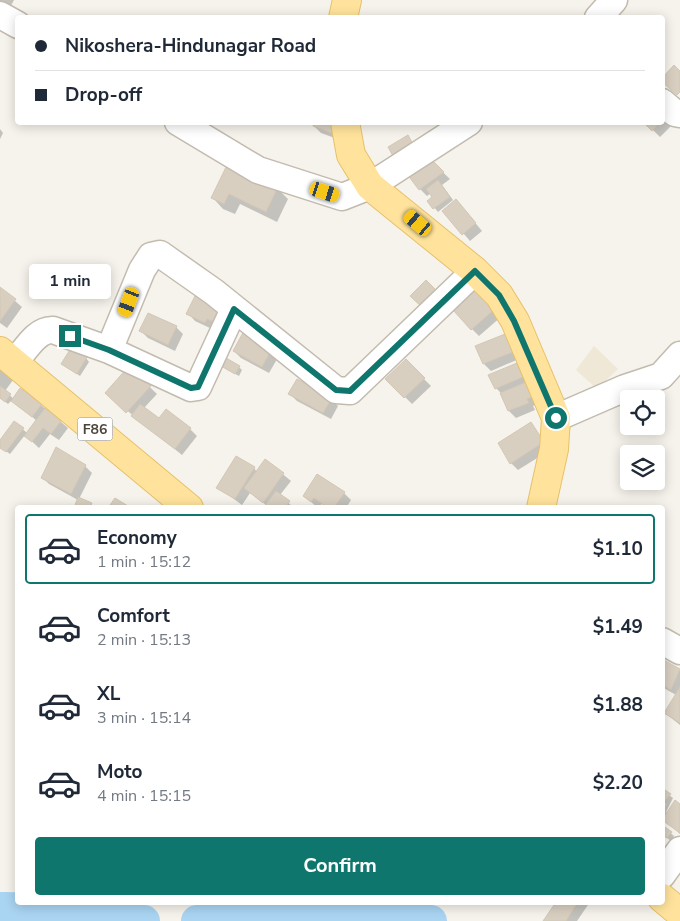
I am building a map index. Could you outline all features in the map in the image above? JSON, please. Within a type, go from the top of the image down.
[{"type":"main road","points":[[344,15],[347,0]]},
{"type":"main road","points":[[346,125],[351,154],[370,186],[475,271],[499,295],[514,321],[556,418],[554,449],[542,505]]},
{"type":"main road","name":"F86","points":[[7,357],[185,505]]},
{"type":"main road","points":[[665,900],[680,913]]},
{"type":"street","points":[[601,15],[614,0]]},
{"type":"street","points":[[0,15],[15,23]]},
{"type":"street","points":[[665,105],[675,113],[680,114]]},
{"type":"street","points":[[183,125],[258,170],[342,197],[370,186],[465,125]]},
{"type":"street","points":[[109,350],[142,270],[151,256],[160,254],[177,264],[336,390],[350,391],[475,271]]},
{"type":"street","points":[[7,357],[47,329],[109,350],[191,388],[198,387],[234,309]]},
{"type":"street","points":[[556,418],[624,388],[661,376],[680,355]]},
{"type":"street","points":[[665,643],[680,651]]},
{"type":"street","points":[[665,871],[680,850]]},
{"type":"shaded area","points":[[594,346],[618,369],[597,389],[576,370]]},
{"type":"building","points":[[674,65],[680,71],[680,92],[677,95],[665,85],[665,75]]},
{"type":"building","points":[[335,125],[337,135],[313,126]]},
{"type":"building","points":[[646,125],[657,125],[652,131]]},
{"type":"building","points":[[408,135],[413,144],[393,156],[388,147]]},
{"type":"building","points":[[429,157],[444,172],[419,190],[407,174]]},
{"type":"building","points":[[228,163],[278,187],[266,212],[229,194],[224,204],[211,198]]},
{"type":"building","points":[[438,180],[450,197],[433,209],[427,201],[432,197],[426,189]]},
{"type":"building","points":[[456,199],[476,223],[462,235],[442,211]]},
{"type":"building","points":[[426,280],[441,295],[425,310],[410,296]]},
{"type":"building","points":[[0,287],[16,299],[0,321]]},
{"type":"building","points":[[478,288],[496,308],[471,330],[453,310]]},
{"type":"building","points":[[197,292],[226,306],[217,323],[207,319],[205,323],[186,314]]},
{"type":"building","points":[[148,313],[177,326],[168,345],[139,331]]},
{"type":"building","points":[[245,329],[274,345],[262,367],[233,351]]},
{"type":"building","points":[[505,334],[513,352],[483,364],[475,346]]},
{"type":"building","points":[[71,348],[87,357],[77,374],[61,364]]},
{"type":"building","points":[[226,358],[240,366],[235,374],[221,366]]},
{"type":"building","points":[[406,359],[425,378],[404,398],[385,379]]},
{"type":"building","points":[[517,363],[523,377],[495,389],[488,375]]},
{"type":"building","points":[[129,366],[151,386],[126,413],[105,393]]},
{"type":"building","points":[[297,379],[332,398],[323,413],[288,394]]},
{"type":"building","points":[[531,380],[537,395],[527,399],[529,403],[508,411],[500,393]]},
{"type":"building","points":[[0,386],[11,394],[5,402],[0,398]]},
{"type":"building","points":[[20,388],[42,404],[32,417],[11,401]]},
{"type":"building","points":[[140,404],[159,418],[166,409],[191,428],[175,449],[131,416]]},
{"type":"building","points":[[45,408],[62,420],[51,434],[43,428],[32,442],[24,436]]},
{"type":"building","points":[[14,421],[24,428],[6,452],[0,448],[0,440]]},
{"type":"building","points":[[531,422],[544,442],[510,464],[498,443]]},
{"type":"building","points":[[56,447],[86,465],[71,494],[41,478]]},
{"type":"building","points":[[236,456],[255,467],[235,499],[216,488]]},
{"type":"building","points":[[265,459],[284,473],[263,503],[244,488]]},
{"type":"building","points":[[317,474],[345,492],[336,505],[324,505],[314,498],[311,502],[303,496]]},
{"type":"building","points":[[276,491],[290,501],[287,505],[265,505]]},
{"type":"building","points":[[78,497],[92,503],[91,505],[75,505]]},
{"type":"building","points":[[115,498],[126,505],[110,505]]},
{"type":"building","points":[[665,661],[680,669],[671,690],[665,687]]},
{"type":"building","points":[[680,687],[680,723],[665,714]]},
{"type":"building","points":[[665,790],[671,794],[665,801]]},
{"type":"building","points":[[675,800],[680,804],[680,833],[665,822],[665,815]]},
{"type":"building","points":[[665,827],[672,832],[667,838],[665,837]]},
{"type":"building","points":[[554,905],[576,905],[566,921],[543,921]]},
{"type":"waterway","points":[[0,908],[36,909],[144,921]]},
{"type":"waterway","points":[[197,921],[358,910],[431,921]]},
{"type":"route","points":[[70,336],[109,350],[191,388],[198,387],[234,309],[336,390],[350,391],[475,271],[499,295],[514,321],[556,418]]}]
